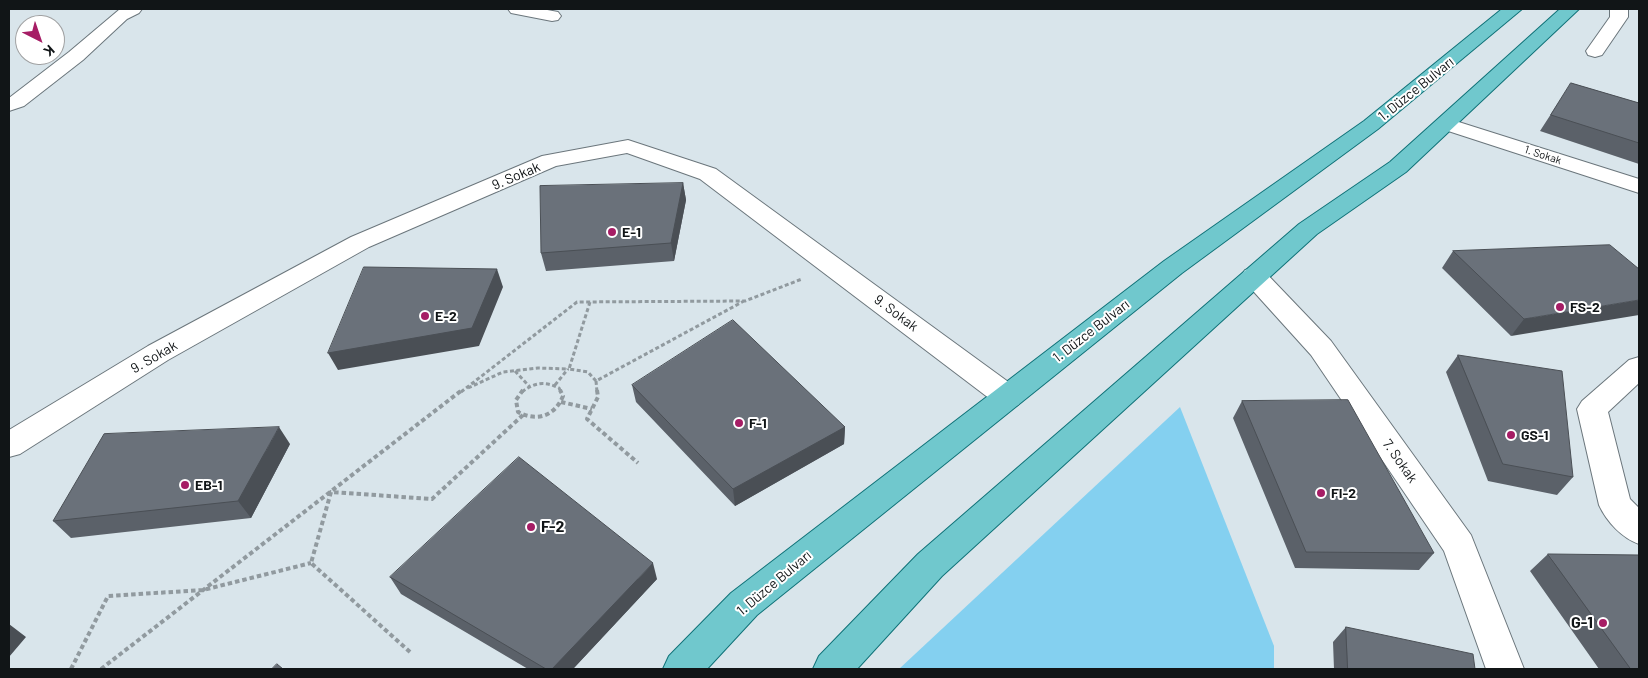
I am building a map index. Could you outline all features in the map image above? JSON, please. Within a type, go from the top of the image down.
[{"type":"main road","name":"1. Düzce Bulvarı","points":[[682,669],[744,604],[1173,267],[1371,125],[1513,9]]},
{"type":"main road","points":[[832,669],[930,565],[1308,229],[1398,167],[1570,9]]},
{"type":"street","points":[[9,105],[17,102],[76,56],[121,15],[133,9]]},
{"type":"street","points":[[517,9],[552,16]]},
{"type":"street","points":[[1595,51],[1619,17],[1619,9]]},
{"type":"street","name":"1. Sokak","points":[[1446,124],[1639,186]]},
{"type":"street","name":"9. Sokak","points":[[9,445],[158,353],[360,242],[550,161],[628,146],[708,174],[1008,397]]},
{"type":"street","name":"7. Sokak","points":[[1254,276],[1321,348],[1459,545],[1505,669]]},
{"type":"street","points":[[1639,367],[1592,409],[1615,505],[1639,530]]},
{"type":"path","points":[[596,380],[745,301],[833,266]]},
{"type":"path","points":[[101,669],[577,302],[745,301]]},
{"type":"path","points":[[555,384],[569,369],[590,302]]},
{"type":"path","points":[[461,392],[503,372],[538,368],[588,372],[596,380],[598,397],[587,419],[638,462]]},
{"type":"path","points":[[515,371],[529,386]]},
{"type":"path","points":[[543,382],[555,384],[562,392],[561,402],[552,412],[545,415],[537,417],[522,415],[518,412],[515,401],[518,395],[529,386],[543,382]]},
{"type":"path","points":[[561,402],[592,409]]},
{"type":"path","points":[[330,492],[432,499],[522,415]]},
{"type":"path","points":[[312,563],[330,492]]},
{"type":"path","points":[[71,669],[108,596],[203,590],[312,563]]},
{"type":"path","points":[[312,563],[410,652]]},
{"type":"shaded area","points":[[1180,407],[1274,646],[1274,669],[899,669]]},
{"type":"building","points":[[1571,83],[1639,103],[1639,143],[1551,115]]},
{"type":"building","name":"E-1","points":[[683,183],[671,243],[541,253],[540,186]]},
{"type":"building","name":"FS-2","points":[[1610,245],[1639,269],[1639,300],[1524,319],[1453,251]]},
{"type":"building","name":"E-2","points":[[364,267],[497,269],[472,328],[328,353]]},
{"type":"building","name":"F-1","points":[[733,320],[845,427],[733,489],[632,385]]},
{"type":"building","name":"GS-1","points":[[1458,355],[1562,371],[1573,477],[1503,464]]},
{"type":"building","name":"FI-2","points":[[1348,400],[1434,553],[1306,552],[1242,401]]},
{"type":"building","name":"EB-1","points":[[279,427],[238,501],[53,521],[104,434]]},
{"type":"building","name":"F-2","points":[[519,457],[653,563],[552,669],[546,669],[390,577]]},
{"type":"building","points":[[1548,554],[1639,555],[1639,669],[1631,669]]},
{"type":"building","points":[[1346,627],[1473,654],[1475,669],[1348,669]]},
{"type":"building","points":[[277,664],[283,669],[272,669]]},
{"type":"place","name":"E-1","points":[[612,232]]},
{"type":"place","name":"FS-2","points":[[1560,307]]},
{"type":"place","name":"E-2","points":[[425,316]]},
{"type":"place","name":"F-1","points":[[739,423]]},
{"type":"place","name":"GS-1","points":[[1511,435]]},
{"type":"place","name":"EB-1","points":[[185,485]]},
{"type":"place","name":"FI-2","points":[[1321,493]]},
{"type":"place","name":"F-2","points":[[531,527]]},
{"type":"place","name":"G-1","points":[[1603,623]]}]
